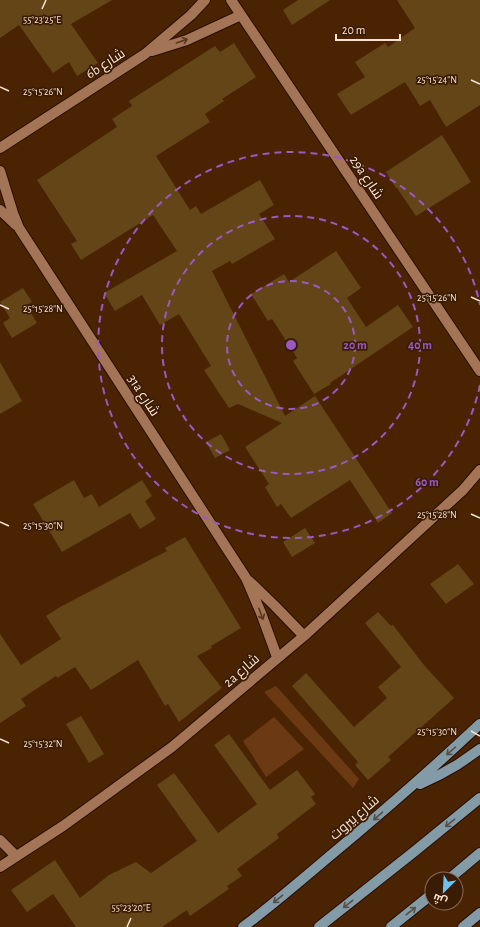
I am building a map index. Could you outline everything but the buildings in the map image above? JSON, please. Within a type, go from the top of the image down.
[{"type":"main road","name":"شارع بيروت","points":[[243,927],[297,884],[408,790],[480,724]]},
{"type":"main road","points":[[408,790],[457,765],[480,749]]},
{"type":"main road","points":[[319,927],[480,798]]},
{"type":"main road","points":[[459,871],[480,853]]},
{"type":"main road","points":[[390,927],[424,900]]},
{"type":"main road","points":[[464,927],[480,913]]},
{"type":"street","name":"6b شارع","points":[[0,148],[145,54],[205,0]]},
{"type":"street","name":"29a شارع","points":[[231,0],[480,371]]},
{"type":"street","name":"6b شارع","points":[[145,54],[187,40],[241,15]]},
{"type":"street","name":"31a شارع","points":[[0,170],[19,228],[246,578],[277,657]]},
{"type":"street","name":"31a شارع","points":[[0,210],[19,228]]},
{"type":"street","name":"2a شارع","points":[[0,867],[69,822],[172,747],[277,657],[304,636],[463,490],[480,470]]},
{"type":"street","name":"31a شارع","points":[[246,578],[304,636]]},
{"type":"street","points":[[0,840],[16,856]]},
{"type":"shaded area","points":[[276,686],[359,779],[353,788],[264,692]]},
{"type":"shaded area","points":[[274,717],[304,749],[266,777],[243,741]]}]
